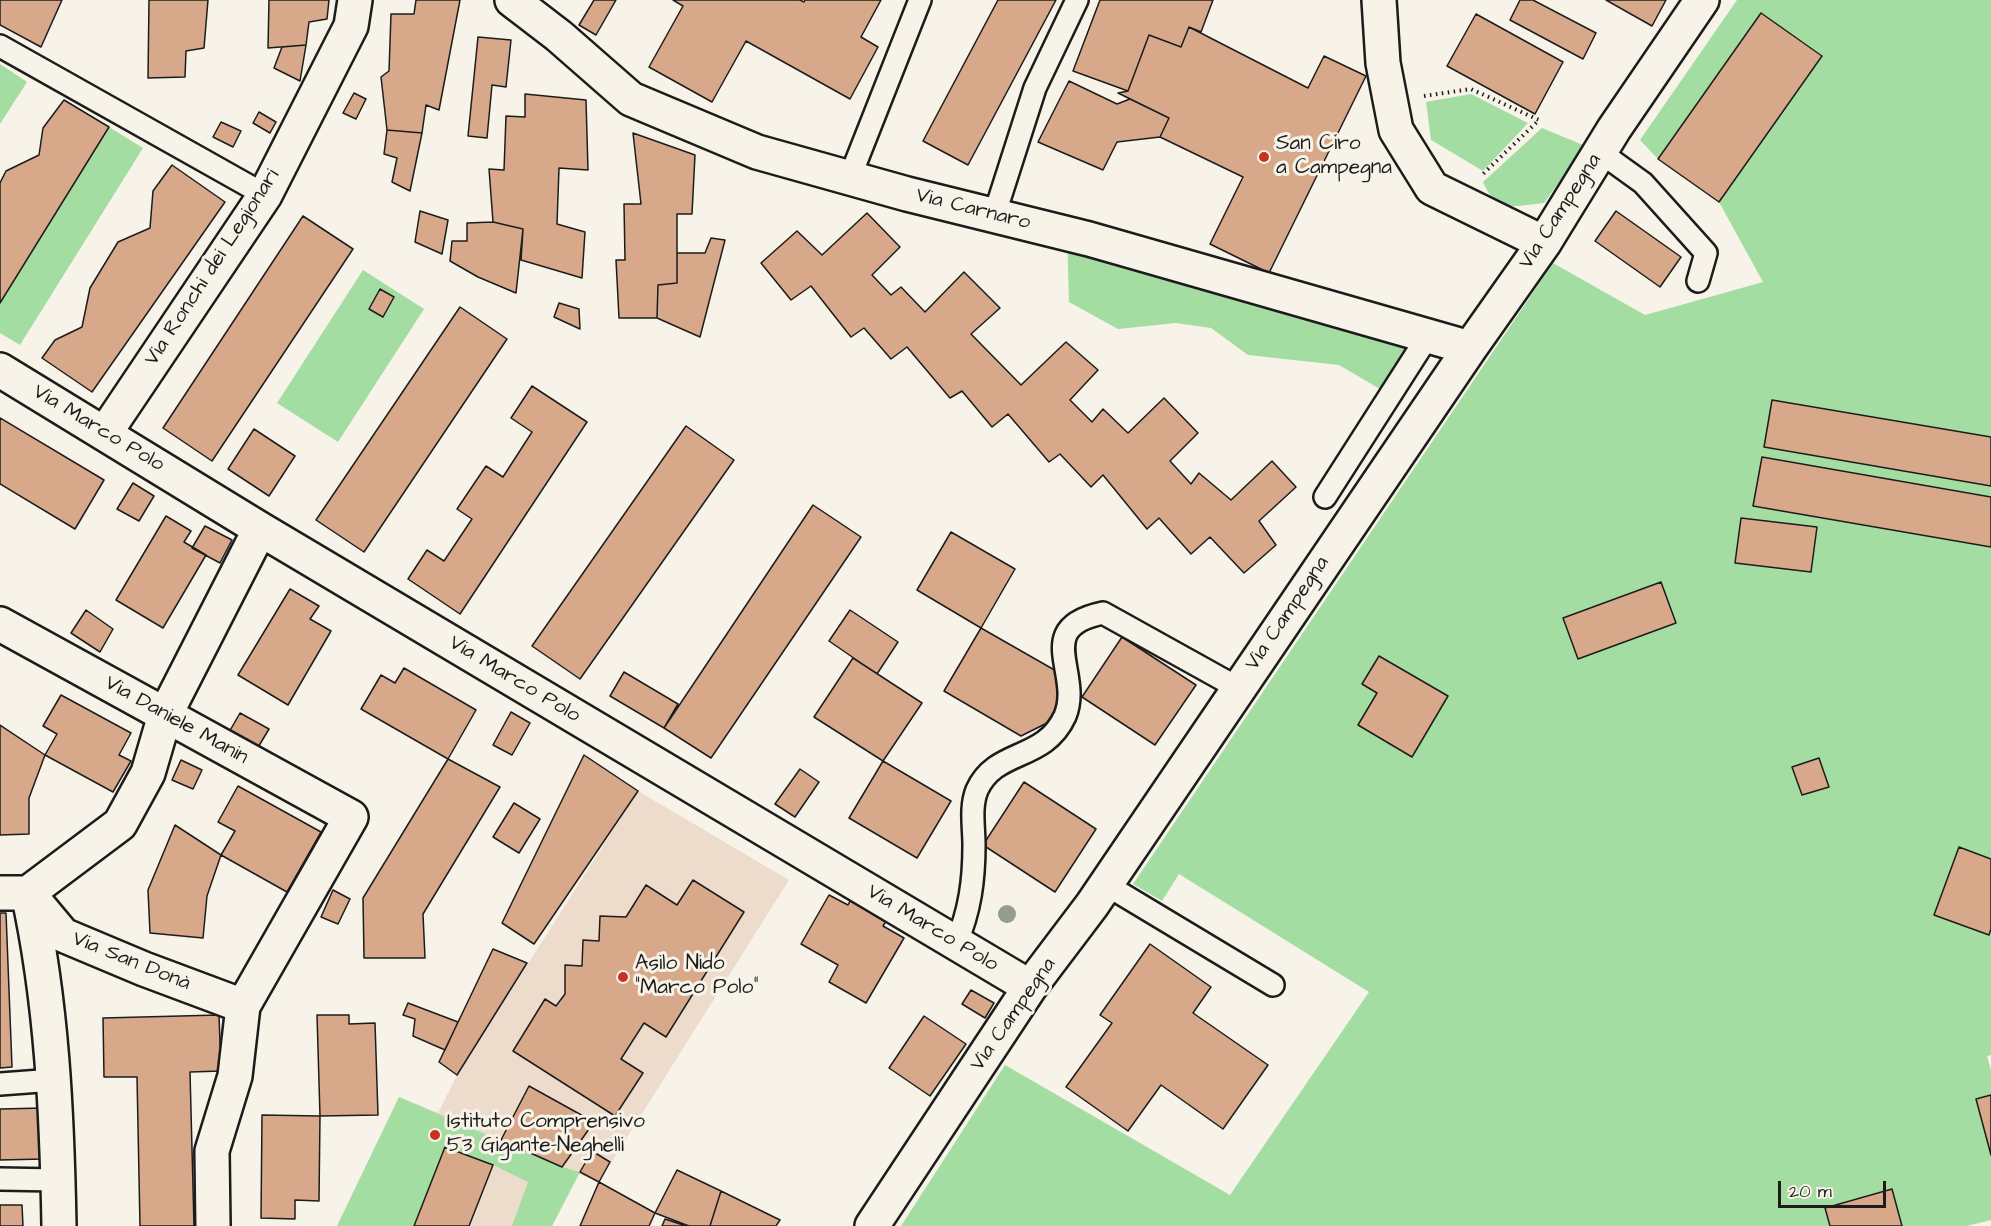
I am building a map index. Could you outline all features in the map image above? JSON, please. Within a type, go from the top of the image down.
[{"type":"street","name":"Via Ronchi dei Legionari","points":[[105,433],[265,195],[351,26],[356,0]]},
{"type":"street","name":"Via Carnaro","points":[[512,0],[559,36],[631,99],[757,152],[1264,287],[1470,348]]},
{"type":"street","points":[[1379,0],[1383,63],[1396,130],[1432,188],[1544,243]]},
{"type":"street","name":"Via Campegna","points":[[872,1226],[1030,987],[1105,884],[1544,243],[1600,152],[1702,0]]},
{"type":"street","name":"Via Marco Polo","points":[[0,370],[260,529],[1030,987]]},
{"type":"street","points":[[59,1226],[54,1080],[41,951],[14,893],[120,824],[148,773],[165,715],[260,529]]},
{"type":"street","name":"Via Daniele Manin","points":[[0,624],[351,817],[243,1006]]},
{"type":"street","name":"Via San Donà","points":[[14,893],[63,935],[144,969],[243,1006]]},
{"type":"street","points":[[213,1226],[212,1151],[235,1076],[243,1006]]},
{"type":"lane","points":[[850,177],[920,0]]},
{"type":"lane","points":[[994,216],[1035,88],[1077,0]]},
{"type":"lane","points":[[0,46],[265,195]]},
{"type":"lane","points":[[1600,152],[1643,183],[1706,253],[1698,281]]},
{"type":"lane","points":[[1325,498],[1428,336]]},
{"type":"lane","points":[[957,943],[967,917],[972,889],[973,807],[977,791],[997,766],[1016,755],[1029,753],[1044,745],[1056,732],[1066,714],[1068,693],[1064,644],[1067,632],[1074,623],[1086,616],[1103,613],[1238,688]]},
{"type":"lane","points":[[1105,884],[1273,985]]},
{"type":"lane","points":[[0,1084],[54,1080]]},
{"type":"lane","points":[[0,1179],[58,1180]]},
{"type":"path","points":[[1391,100],[1471,89],[1539,120],[1456,199]]},
{"type":"shaded area","name":"Asilo Nido \"Marco Polo\"","points":[[638,791],[789,880],[599,1182],[579,1174],[552,1226],[337,1226],[399,1097],[438,1113],[457,1075]]},
{"type":"green space","points":[[1737,0],[1991,0],[1991,1055],[1987,1056],[1991,1070],[1991,1220],[1967,1226],[1902,1226],[1891,1189],[1825,1207],[1830,1226],[901,1226],[1005,1065],[1230,1195],[1369,992],[1179,874],[1162,901],[1133,884],[1553,263],[1645,315],[1763,282],[1719,202],[1822,55],[1761,13],[1658,159],[1640,140]]},
{"type":"green space","points":[[0,64],[27,82],[0,124]]},
{"type":"green space","points":[[1471,94],[1528,123],[1483,171],[1431,140],[1426,102]]},
{"type":"green space","points":[[109,127],[143,148],[20,345],[0,333],[0,303]]},
{"type":"green space","points":[[1542,128],[1600,152],[1577,171],[1563,177],[1544,203],[1508,206],[1494,199],[1483,182]]},
{"type":"green space","points":[[1067,234],[1428,336],[1390,395],[1339,365],[1248,355],[1211,328],[1176,323],[1118,329],[1069,302]]},
{"type":"green space","points":[[363,270],[424,309],[338,442],[277,403]],"holes":[[[380,289],[383,316],[369,309]]]},
{"type":"green space","name":"Istituto Comprensivo 53 Gigante-Neghelli","points":[[399,1097],[562,1167],[580,1172],[552,1226],[512,1226],[528,1182],[493,1165],[445,1147],[414,1226],[337,1226]]},
{"type":"building","points":[[0,0],[62,0],[41,47],[0,25]]},
{"type":"building","points":[[149,0],[208,0],[204,48],[186,51],[185,77],[148,78]]},
{"type":"building","points":[[269,0],[329,0],[327,19],[309,22],[306,45],[268,48]]},
{"type":"building","points":[[416,0],[460,0],[439,110],[426,105],[422,133],[387,130],[381,77],[389,71],[391,14],[414,14]]},
{"type":"building","points":[[594,0],[616,0],[596,35],[579,25]]},
{"type":"building","points":[[673,0],[800,0],[804,2],[805,0],[881,0],[861,37],[878,47],[850,99],[746,41],[712,102],[649,67],[683,6]]},
{"type":"building","points":[[998,0],[1056,0],[968,165],[923,141]]},
{"type":"building","points":[[1100,0],[1213,0],[1201,32],[1189,27],[1181,47],[1149,35],[1128,91],[1073,71]]},
{"type":"building","points":[[1520,0],[1533,0],[1596,33],[1583,59],[1510,20]]},
{"type":"building","points":[[1606,0],[1666,0],[1652,26]]},
{"type":"building","points":[[1761,13],[1822,56],[1719,202],[1658,159]]},
{"type":"building","points":[[1476,14],[1563,62],[1535,114],[1447,66]]},
{"type":"building","name":"San Ciro a Campegna","points":[[1189,27],[1308,88],[1324,56],[1366,76],[1269,273],[1210,244],[1243,177],[1160,137],[1169,118],[1118,93],[1128,91],[1149,35],[1181,47]]},
{"type":"building","points":[[478,37],[511,40],[506,87],[492,85],[487,138],[468,136]]},
{"type":"building","points":[[306,45],[300,81],[274,68],[282,47]]},
{"type":"building","points":[[1069,81],[1117,104],[1130,99],[1169,118],[1160,137],[1117,142],[1103,170],[1038,142]]},
{"type":"building","points":[[354,93],[366,99],[356,119],[343,113]]},
{"type":"building","points":[[525,94],[586,100],[588,170],[559,168],[557,224],[585,232],[582,278],[521,260],[523,229],[493,222],[489,169],[504,170],[506,116],[525,117]]},
{"type":"building","points":[[64,100],[109,127],[0,303],[0,183],[6,171],[39,155],[43,128]]},
{"type":"building","points":[[259,112],[276,122],[270,133],[253,123]]},
{"type":"building","points":[[221,122],[241,131],[233,147],[213,137]]},
{"type":"building","points":[[387,130],[422,133],[410,191],[392,182],[397,158],[384,154]]},
{"type":"building","points":[[633,133],[695,155],[692,214],[677,214],[677,283],[658,285],[657,318],[619,318],[616,260],[625,260],[624,204],[641,204]]},
{"type":"building","points":[[172,165],[225,202],[92,392],[42,358],[55,340],[82,327],[90,288],[118,242],[150,228],[153,191]]},
{"type":"building","points":[[420,211],[448,220],[442,254],[415,242]]},
{"type":"building","points":[[1616,211],[1681,257],[1660,287],[1595,241]]},
{"type":"building","points":[[867,213],[900,247],[872,275],[891,295],[901,287],[925,312],[964,272],[1000,308],[971,334],[1021,385],[1066,342],[1098,370],[1070,400],[1092,422],[1103,409],[1128,433],[1164,398],[1198,433],[1170,461],[1191,484],[1199,473],[1231,500],[1272,461],[1296,487],[1259,521],[1276,545],[1244,573],[1210,537],[1191,554],[1159,518],[1147,529],[1103,475],[1091,487],[1060,454],[1049,462],[1008,414],[992,427],[962,391],[950,398],[907,347],[891,359],[864,328],[851,337],[811,286],[791,300],[761,263],[797,231],[822,255]]},
{"type":"building","points":[[303,216],[353,249],[212,461],[163,428]]},
{"type":"building","points":[[493,222],[523,229],[516,293],[478,277],[450,261],[452,241],[467,241],[467,223]]},
{"type":"building","points":[[711,238],[725,240],[700,337],[657,318],[658,285],[677,283],[677,253],[705,253]]},
{"type":"building","points":[[380,289],[394,297],[383,317],[369,309]]},
{"type":"building","points":[[559,303],[579,309],[580,329],[554,317]]},
{"type":"building","points":[[460,307],[507,339],[364,552],[316,520]]},
{"type":"building","points":[[532,386],[587,422],[460,614],[408,579],[427,550],[444,561],[472,519],[457,509],[486,466],[503,477],[532,432],[511,418]]},
{"type":"building","points":[[1772,400],[1991,437],[1991,486],[1764,447]]},
{"type":"building","points":[[0,418],[104,480],[75,529],[0,484]]},
{"type":"building","points":[[686,426],[734,460],[580,679],[532,646]]},
{"type":"building","points":[[254,429],[295,456],[269,496],[228,469]]},
{"type":"building","points":[[1762,457],[1991,497],[1991,547],[1753,506]]},
{"type":"building","points":[[133,483],[154,496],[139,521],[117,509]]},
{"type":"building","points":[[813,505],[861,537],[711,758],[664,728]]},
{"type":"building","points":[[166,516],[191,531],[184,542],[206,555],[163,628],[116,600]]},
{"type":"building","points":[[1741,518],[1817,527],[1811,572],[1735,563]]},
{"type":"building","points":[[205,526],[232,540],[220,563],[192,548]]},
{"type":"building","points":[[951,532],[1015,569],[981,628],[917,590]]},
{"type":"building","points":[[1661,582],[1676,623],[1578,659],[1563,618]]},
{"type":"building","points":[[290,589],[319,606],[310,619],[331,631],[288,705],[238,675]]},
{"type":"building","points":[[86,610],[113,629],[100,652],[71,633]]},
{"type":"building","points":[[850,610],[898,642],[877,674],[829,641]]},
{"type":"building","points":[[981,628],[1058,672],[1057,718],[1021,736],[944,691]]},
{"type":"building","points":[[1122,637],[1196,685],[1155,745],[1082,697]]},
{"type":"building","points":[[1379,656],[1448,696],[1412,757],[1358,725],[1377,693],[1362,684]]},
{"type":"building","points":[[853,658],[922,703],[883,761],[814,717]]},
{"type":"building","points":[[404,668],[476,710],[448,759],[361,709],[381,675],[395,683]]},
{"type":"building","points":[[624,672],[678,704],[664,728],[610,696]]},
{"type":"building","points":[[61,695],[131,733],[119,755],[131,761],[113,792],[45,755],[57,734],[43,726]]},
{"type":"building","points":[[511,712],[530,723],[512,755],[493,745]]},
{"type":"building","points":[[240,713],[269,729],[257,749],[228,734]]},
{"type":"building","points":[[0,725],[45,755],[29,798],[29,834],[0,835]]},
{"type":"building","points":[[584,755],[638,791],[534,944],[502,923]]},
{"type":"building","points":[[1819,758],[1829,787],[1802,795],[1792,767]]},
{"type":"building","points":[[448,759],[500,787],[423,914],[425,958],[364,958],[363,898]]},
{"type":"building","points":[[181,760],[202,770],[193,789],[172,780]]},
{"type":"building","points":[[883,761],[951,801],[917,858],[849,818]]},
{"type":"building","points":[[800,769],[819,782],[795,817],[775,804]]},
{"type":"building","points":[[1024,782],[1096,829],[1055,892],[983,845]]},
{"type":"building","points":[[238,786],[321,832],[287,892],[221,855],[235,831],[218,822]]},
{"type":"building","points":[[514,803],[540,819],[519,853],[493,837]]},
{"type":"building","points":[[175,825],[221,855],[207,896],[203,938],[150,933],[148,890]]},
{"type":"building","points":[[1959,847],[1991,859],[1991,929],[1989,935],[1934,915]]},
{"type":"building","points":[[693,880],[744,912],[666,1037],[644,1023],[621,1059],[643,1073],[615,1116],[513,1051],[545,999],[556,1006],[565,994],[565,965],[582,966],[583,940],[599,941],[600,916],[626,917],[646,885],[677,905]]},
{"type":"building","points":[[333,890],[350,899],[338,924],[321,917]]},
{"type":"building","points":[[829,895],[848,905],[851,899],[887,920],[883,926],[904,938],[866,1003],[829,982],[838,965],[801,944]]},
{"type":"building","points":[[0,913],[6,913],[12,1067],[0,1068]]},
{"type":"building","points":[[1150,944],[1211,987],[1193,1013],[1268,1065],[1223,1129],[1161,1085],[1128,1131],[1066,1087],[1112,1023],[1100,1015]]},
{"type":"building","points":[[493,949],[527,963],[457,1075],[439,1062]]},
{"type":"building","points":[[971,990],[994,1003],[985,1018],[962,1004]]},
{"type":"building","points":[[408,1003],[458,1022],[445,1050],[413,1036],[415,1019],[403,1015]]},
{"type":"building","points":[[219,1015],[221,1071],[190,1072],[194,1226],[140,1226],[137,1077],[104,1077],[103,1018]]},
{"type":"building","points":[[317,1015],[349,1015],[349,1024],[375,1023],[378,1115],[320,1116]]},
{"type":"building","points":[[924,1016],[966,1044],[930,1096],[889,1068]]},
{"type":"building","points":[[529,1086],[594,1122],[562,1167],[501,1140]]},
{"type":"building","points":[[1991,1095],[1991,1155],[1976,1099]]},
{"type":"building","points":[[43,1108],[44,1159],[0,1160],[0,1109]]},
{"type":"building","points":[[262,1115],[320,1116],[319,1201],[295,1200],[295,1219],[261,1218]]},
{"type":"building","points":[[445,1147],[493,1165],[469,1226],[414,1226]]},
{"type":"building","points":[[592,1151],[610,1162],[599,1182],[580,1172]]},
{"type":"building","points":[[677,1170],[721,1191],[710,1226],[689,1226],[655,1213]]},
{"type":"building","points":[[599,1182],[655,1213],[649,1226],[580,1226]]},
{"type":"building","points":[[1892,1189],[1902,1226],[1830,1226],[1825,1208]]},
{"type":"building","points":[[721,1191],[780,1220],[776,1226],[710,1226]]},
{"type":"building","points":[[0,1205],[22,1205],[23,1226],[0,1226]]},
{"type":"building","points":[[665,1219],[686,1226],[662,1226]]},
{"type":"place","name":"San Ciro a Campegna","points":[[1264,157]]},
{"type":"place","name":"Asilo Nido \"Marco Polo\"","points":[[623,977]]},
{"type":"place","name":"Istituto Comprensivo 53 Gigante-Neghelli","points":[[435,1135]]}]
